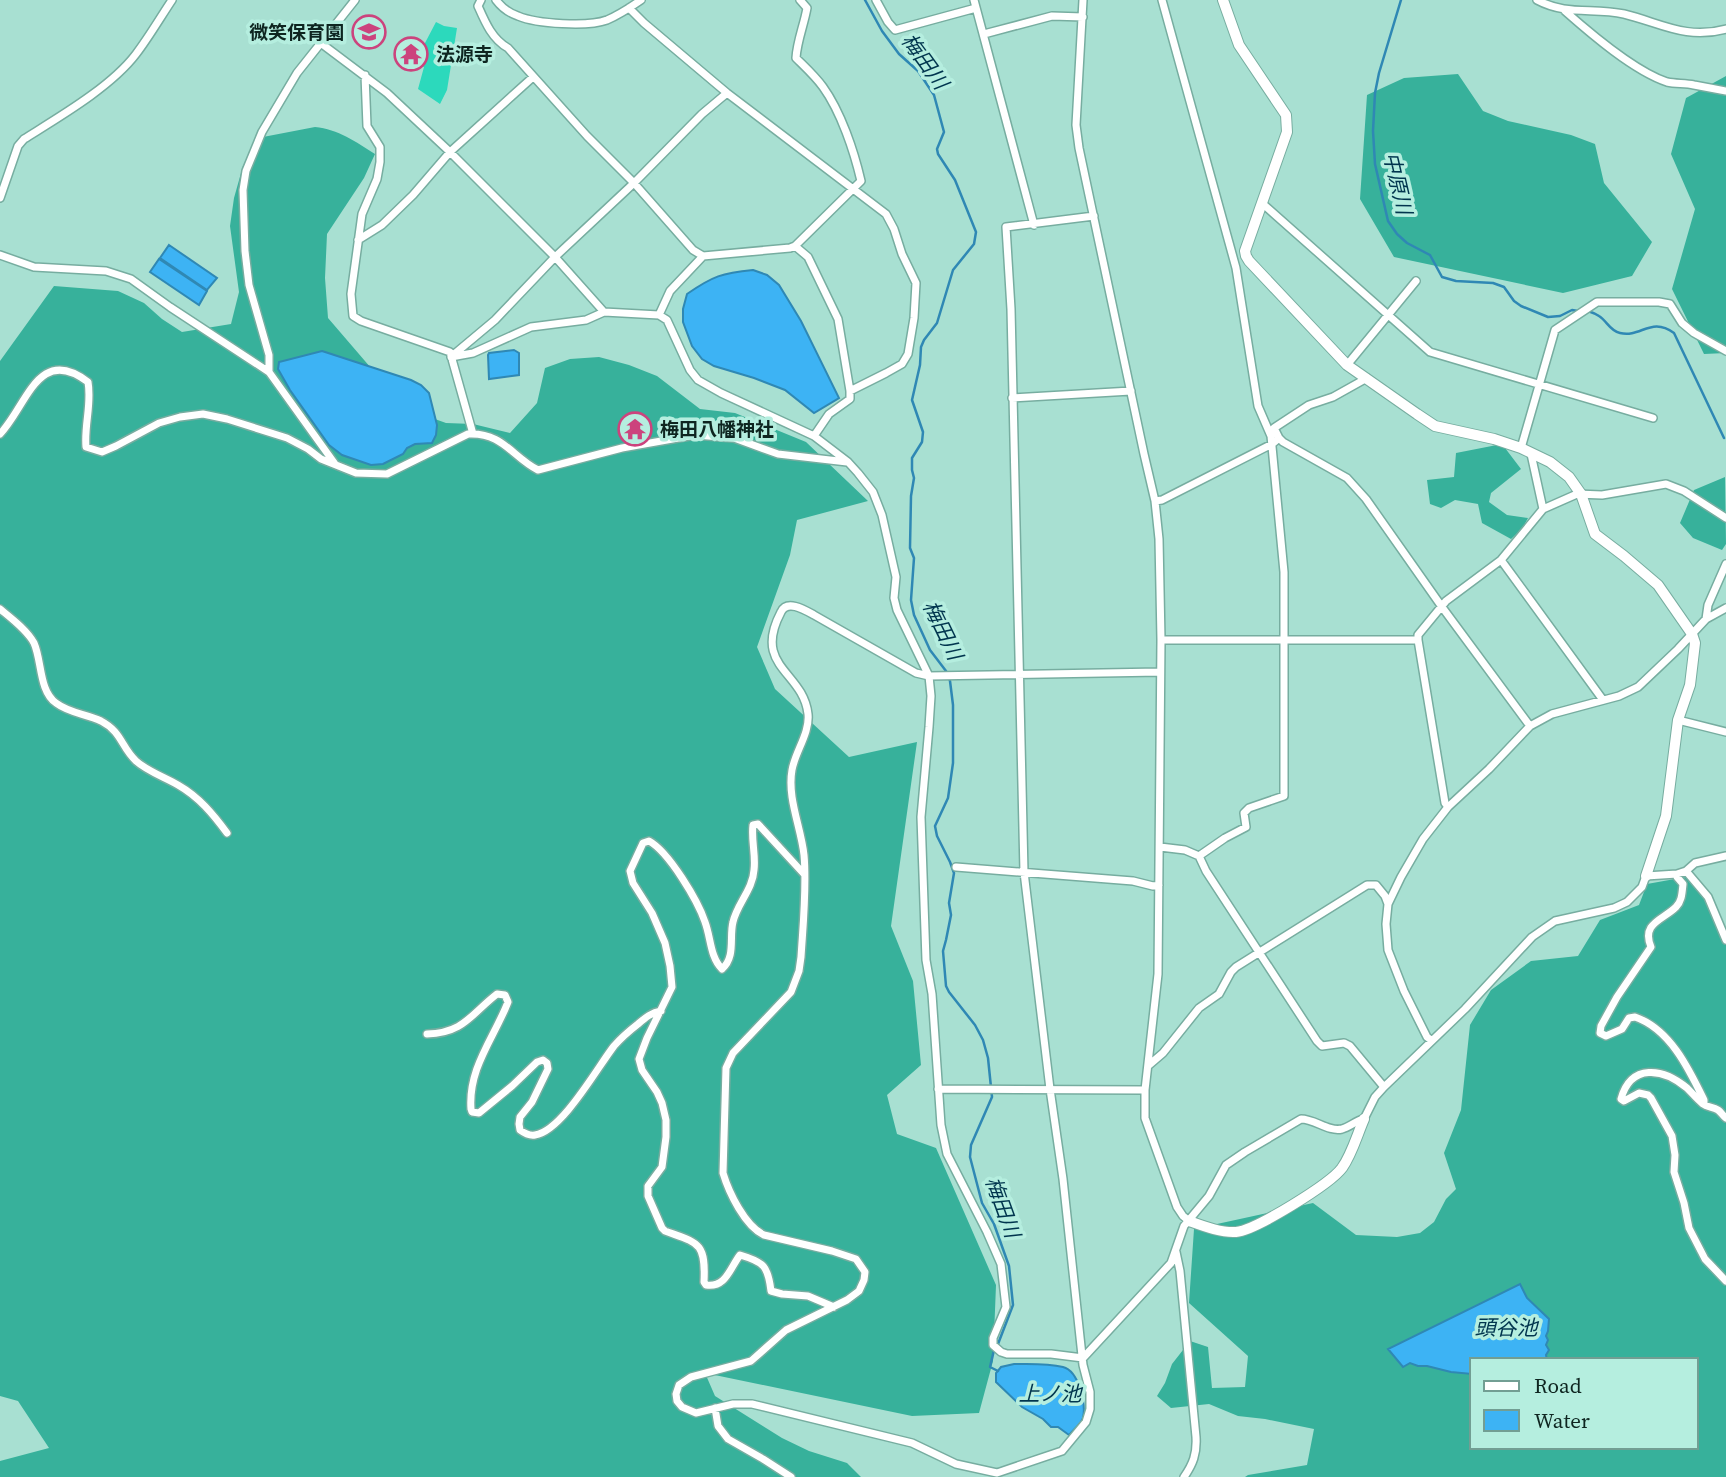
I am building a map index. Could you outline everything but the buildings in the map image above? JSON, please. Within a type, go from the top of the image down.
[{"type":"street","points":[[0,198],[18,146],[24,139],[101,88],[127,65],[172,0]]},
{"type":"street","points":[[269,372],[269,355],[249,285],[245,251],[243,190],[246,170],[262,132],[297,73],[355,0]]},
{"type":"street","points":[[481,0],[478,6],[487,26],[500,43],[508,47],[693,250],[703,256],[795,246],[862,181],[843,124],[823,87],[796,58],[796,47],[807,8],[800,0]]},
{"type":"street","points":[[496,0],[503,8],[520,17],[566,23],[606,20],[641,0]]},
{"type":"street","points":[[876,0],[895,30],[975,4],[1034,225]]},
{"type":"street","points":[[1083,0],[1076,125],[1079,148],[1155,501],[1159,540],[1161,640],[1158,974],[1145,1090],[1145,1118],[1177,1207],[1183,1216],[1189,1221],[1229,1232],[1239,1232],[1259,1224],[1331,1180],[1348,1157],[1375,1097],[1465,1009],[1532,937],[1555,920],[1614,908],[1627,902],[1642,887],[1666,816],[1678,720],[1690,685],[1695,643],[1692,634],[1658,585],[1595,534],[1581,494],[1569,477],[1550,462],[1521,448],[1435,426],[1347,365],[1249,261],[1245,251],[1287,132],[1286,115],[1239,45],[1223,0]]},
{"type":"street","points":[[1161,0],[1236,268],[1258,406],[1271,436],[1276,441]]},
{"type":"street","points":[[1537,0],[1565,10],[1622,14],[1681,32],[1714,32],[1726,29]]},
{"type":"street","points":[[629,8],[727,93],[886,214],[916,283],[908,354],[902,364],[850,391]]},
{"type":"street","points":[[1565,10],[1583,27],[1648,74],[1670,83],[1726,91]]},
{"type":"street","points":[[984,34],[1052,16],[1083,17]]},
{"type":"street","points":[[322,44],[387,93],[450,152],[555,257],[604,312]]},
{"type":"street","points":[[365,75],[367,126],[380,147],[380,162],[377,179],[362,214],[351,294],[353,316],[360,321],[450,352],[473,434]]},
{"type":"street","points":[[358,240],[382,225],[450,152],[533,77]]},
{"type":"street","points":[[452,357],[495,320],[555,257],[727,93]]},
{"type":"street","points":[[1263,204],[1430,352],[1653,418]]},
{"type":"street","points":[[1094,216],[1006,227],[1011,309],[1020,674],[1024,872],[1083,1358],[1090,1392],[1090,1409],[1086,1422],[1062,1451],[997,1473],[956,1464],[912,1443],[752,1404],[696,1413],[682,1407],[676,1394],[679,1385],[702,1373],[751,1361],[786,1330],[834,1307],[859,1291],[865,1272],[856,1259],[758,1232],[743,1214],[726,1184],[723,1173],[726,1068],[733,1053],[791,992],[801,957],[804,856],[792,794],[792,770],[804,737],[808,711],[796,686],[774,655],[774,631],[781,611],[791,606],[798,607],[916,673],[929,676],[954,676],[1020,674],[1160,672]]},
{"type":"street","points":[[795,246],[808,257],[838,319],[850,391],[850,399],[829,414],[814,436]]},
{"type":"street","points":[[0,255],[34,268],[106,271],[131,279],[269,372],[335,465]]},
{"type":"street","points":[[659,315],[670,291],[703,256]]},
{"type":"street","points":[[1236,268],[1249,261]]},
{"type":"street","points":[[1347,365],[1416,281]]},
{"type":"street","points":[[1521,448],[1555,330],[1597,302],[1670,304],[1682,323],[1726,351]]},
{"type":"street","points":[[452,357],[473,353],[531,327],[586,320],[604,312],[659,315],[667,320],[690,370],[698,380],[814,436],[848,462],[873,492],[882,514],[896,577],[894,598],[897,610],[929,676],[929,727],[921,817],[926,960],[932,994],[941,1125],[947,1154],[988,1232],[1001,1264],[1006,1307],[993,1338],[995,1347],[1007,1353],[1083,1358],[1171,1262],[1181,1233],[1209,1196],[1226,1165],[1297,1121],[1307,1119],[1340,1130],[1356,1120],[1364,1119]]},
{"type":"street","points":[[0,434],[7,427],[27,391],[46,374],[62,369],[79,375],[88,382],[90,393],[86,447],[102,452],[159,423],[202,414],[287,438],[321,459],[356,473],[387,474],[468,434],[498,439],[528,465],[538,470],[622,448],[695,435],[734,438],[778,454],[848,462]]},
{"type":"street","points":[[1199,856],[1245,827],[1244,813],[1249,808],[1284,796],[1284,572],[1275,428],[1309,405],[1333,397],[1367,378]]},
{"type":"street","points":[[1013,398],[1130,391]]},
{"type":"street","points":[[1155,501],[1162,500],[1276,441],[1283,442],[1347,478],[1366,499],[1530,726]]},
{"type":"street","points":[[1531,454],[1543,509]]},
{"type":"street","points":[[1448,807],[1445,803],[1418,639],[1446,601],[1501,560],[1543,509],[1581,494],[1602,495],[1666,484],[1684,491],[1726,518]]},
{"type":"street","points":[[1501,560],[1603,701]]},
{"type":"street","points":[[1706,619],[1708,605],[1726,564]]},
{"type":"street","points":[[1431,1040],[1404,991],[1388,950],[1386,924],[1388,904],[1423,839],[1448,807],[1530,726],[1552,714],[1619,696],[1638,687],[1706,619],[1726,608]]},
{"type":"street","points":[[0,609],[17,623],[33,642],[46,690],[54,702],[75,713],[100,721],[117,732],[137,762],[198,798],[227,833]]},
{"type":"street","points":[[1161,640],[1418,639]]},
{"type":"street","points":[[1678,720],[1726,732]]},
{"type":"street","points":[[804,874],[758,824],[753,825],[754,872],[733,922],[731,950],[727,964],[722,969],[715,959],[705,922],[693,897],[670,861],[656,845],[649,841],[643,844],[630,871],[633,883],[652,913],[666,943],[672,987],[639,1059],[642,1070],[662,1102],[666,1121],[667,1137],[662,1167],[648,1186],[648,1196],[665,1231],[698,1245],[704,1257],[706,1285],[721,1283],[740,1255],[760,1262],[768,1273],[771,1291],[808,1296],[834,1307]]},
{"type":"street","points":[[1160,847],[1185,850],[1199,856],[1317,1041],[1322,1046],[1344,1043],[1350,1046],[1384,1087]]},
{"type":"street","points":[[1646,876],[1686,872],[1695,863],[1726,856]]},
{"type":"street","points":[[957,867],[1159,885]]},
{"type":"street","points":[[1686,872],[1708,897],[1726,940]]},
{"type":"street","points":[[1677,874],[1683,884],[1678,905],[1651,928],[1648,936],[1651,947],[1617,997],[1600,1033],[1606,1036],[1622,1029],[1629,1018],[1635,1017],[1654,1026],[1685,1062],[1704,1100],[1704,1106]]},
{"type":"street","points":[[1149,1066],[1163,1053],[1199,1008],[1219,994],[1231,972],[1367,885],[1376,885],[1388,904]]},
{"type":"street","points":[[427,1034],[450,1031],[466,1023],[497,994],[505,995],[508,1002],[504,1014],[483,1050],[472,1079],[471,1109],[472,1112],[479,1113],[537,1062],[544,1060],[548,1069],[520,1117],[519,1124],[520,1130],[527,1135],[535,1135],[558,1121],[577,1099],[614,1045],[643,1019],[661,1011]]},
{"type":"street","points":[[1726,1118],[1718,1110],[1704,1106],[1677,1081],[1657,1072],[1648,1071],[1636,1076],[1626,1087],[1621,1099],[1624,1101],[1639,1093],[1651,1098],[1672,1136],[1674,1172],[1689,1228],[1705,1259],[1726,1280]]},
{"type":"street","points":[[938,1090],[1145,1090]]},
{"type":"street","points":[[1176,1252],[1197,1450],[1184,1477]]},
{"type":"street","points":[[715,1408],[718,1426],[728,1439],[791,1477]]},
{"type":"green space","points":[[436,22],[457,28],[447,90],[440,104],[418,89],[424,67],[415,62]]},
{"type":"green space","points":[[1458,74],[1483,111],[1508,121],[1571,135],[1595,144],[1604,183],[1652,242],[1632,276],[1563,293],[1394,257],[1360,199],[1367,95],[1404,78]]},
{"type":"green space","points":[[1726,76],[1726,353],[1704,354],[1672,289],[1695,209],[1671,154],[1686,98]]},
{"type":"green space","points":[[315,127],[339,133],[375,154],[364,178],[327,234],[325,278],[328,318],[377,375],[418,413],[446,423],[473,424],[510,433],[537,403],[545,368],[570,359],[599,357],[657,376],[700,409],[735,413],[806,442],[868,501],[797,520],[790,555],[757,647],[775,689],[849,757],[917,742],[891,926],[913,981],[921,1065],[887,1095],[897,1134],[936,1148],[996,1285],[993,1361],[979,1413],[912,1416],[705,1373],[715,1396],[782,1438],[809,1451],[847,1463],[861,1477],[0,1477],[0,1461],[49,1448],[18,1401],[0,1396],[0,361],[54,286],[118,291],[144,303],[182,332],[231,324],[239,292],[230,226],[243,166],[263,137]]},
{"type":"green space","points":[[1502,444],[1521,469],[1491,493],[1489,502],[1507,515],[1528,518],[1522,529],[1511,539],[1482,523],[1478,504],[1455,500],[1441,508],[1430,504],[1427,480],[1454,477],[1456,453]]},
{"type":"green space","points":[[1725,477],[1726,544],[1722,550],[1693,538],[1680,523],[1694,490]]},
{"type":"green space","points":[[1686,877],[1699,884],[1726,941],[1726,1477],[1245,1477],[1307,1465],[1314,1429],[1238,1416],[1209,1404],[1171,1408],[1157,1396],[1172,1364],[1190,1341],[1208,1347],[1212,1388],[1245,1387],[1248,1356],[1189,1303],[1194,1229],[1313,1203],[1356,1235],[1397,1237],[1420,1233],[1434,1222],[1446,1199],[1456,1189],[1444,1153],[1461,1110],[1470,1025],[1491,990],[1531,961],[1578,956],[1600,920],[1639,905],[1647,884]]},
{"type":"water","points":[[169,245],[217,278],[207,290],[160,258]]},
{"type":"water","points":[[159,259],[207,291],[199,305],[150,272]]},
{"type":"water","points":[[753,270],[767,275],[779,285],[801,321],[839,398],[814,413],[785,390],[714,366],[702,359],[692,346],[683,322],[687,294],[718,276]]},
{"type":"water","points":[[514,350],[519,353],[519,375],[489,379],[489,353]]},
{"type":"water","points":[[322,351],[421,385],[429,393],[437,425],[432,443],[415,444],[403,454],[383,464],[371,465],[342,455],[329,445],[278,369],[279,362]]},
{"type":"water","name":"頭谷池","points":[[1520,1284],[1527,1298],[1549,1319],[1547,1358],[1470,1358],[1470,1374],[1410,1363],[1403,1367],[1388,1349]]},
{"type":"water","name":"上ノ池","points":[[1014,1364],[1063,1367],[1073,1375],[1080,1389],[1084,1412],[1082,1420],[1069,1435],[1058,1427],[1051,1427],[1022,1407],[996,1382],[996,1373],[1001,1367]]},
{"type":"waterway","name":"梅田川","points":[[865,0],[882,31],[899,54],[918,71],[934,95],[944,132],[937,149],[938,154],[955,180],[976,232],[974,244],[953,270],[937,323],[921,347],[912,400],[923,432],[922,442],[912,458],[914,478],[910,548],[914,558],[911,600],[914,615],[930,650],[946,671],[953,705],[953,763],[948,798],[935,826],[954,873],[949,903],[951,915],[943,951],[946,986],[975,1025],[988,1058],[992,1097],[971,1145],[970,1157],[982,1203],[994,1224],[1009,1266],[1013,1305],[994,1350],[990,1367],[998,1371]]},
{"type":"waterway","name":"中原川","points":[[1401,0],[1375,93],[1375,164],[1388,221],[1407,243],[1430,255],[1442,277],[1456,281],[1493,283],[1504,287],[1521,306],[1548,317],[1560,316],[1572,310],[1578,311]]},
{"type":"waterway","name":"中原川","points":[[1588,311],[1599,316],[1620,333],[1634,333],[1652,327],[1666,328],[1674,333],[1724,438]]},
{"type":"place","name":"微笑保育園","points":[[369,32]]},
{"type":"place","name":"法源寺","points":[[411,54]]},
{"type":"place","name":"梅田八幡神社","points":[[635,429]]}]
